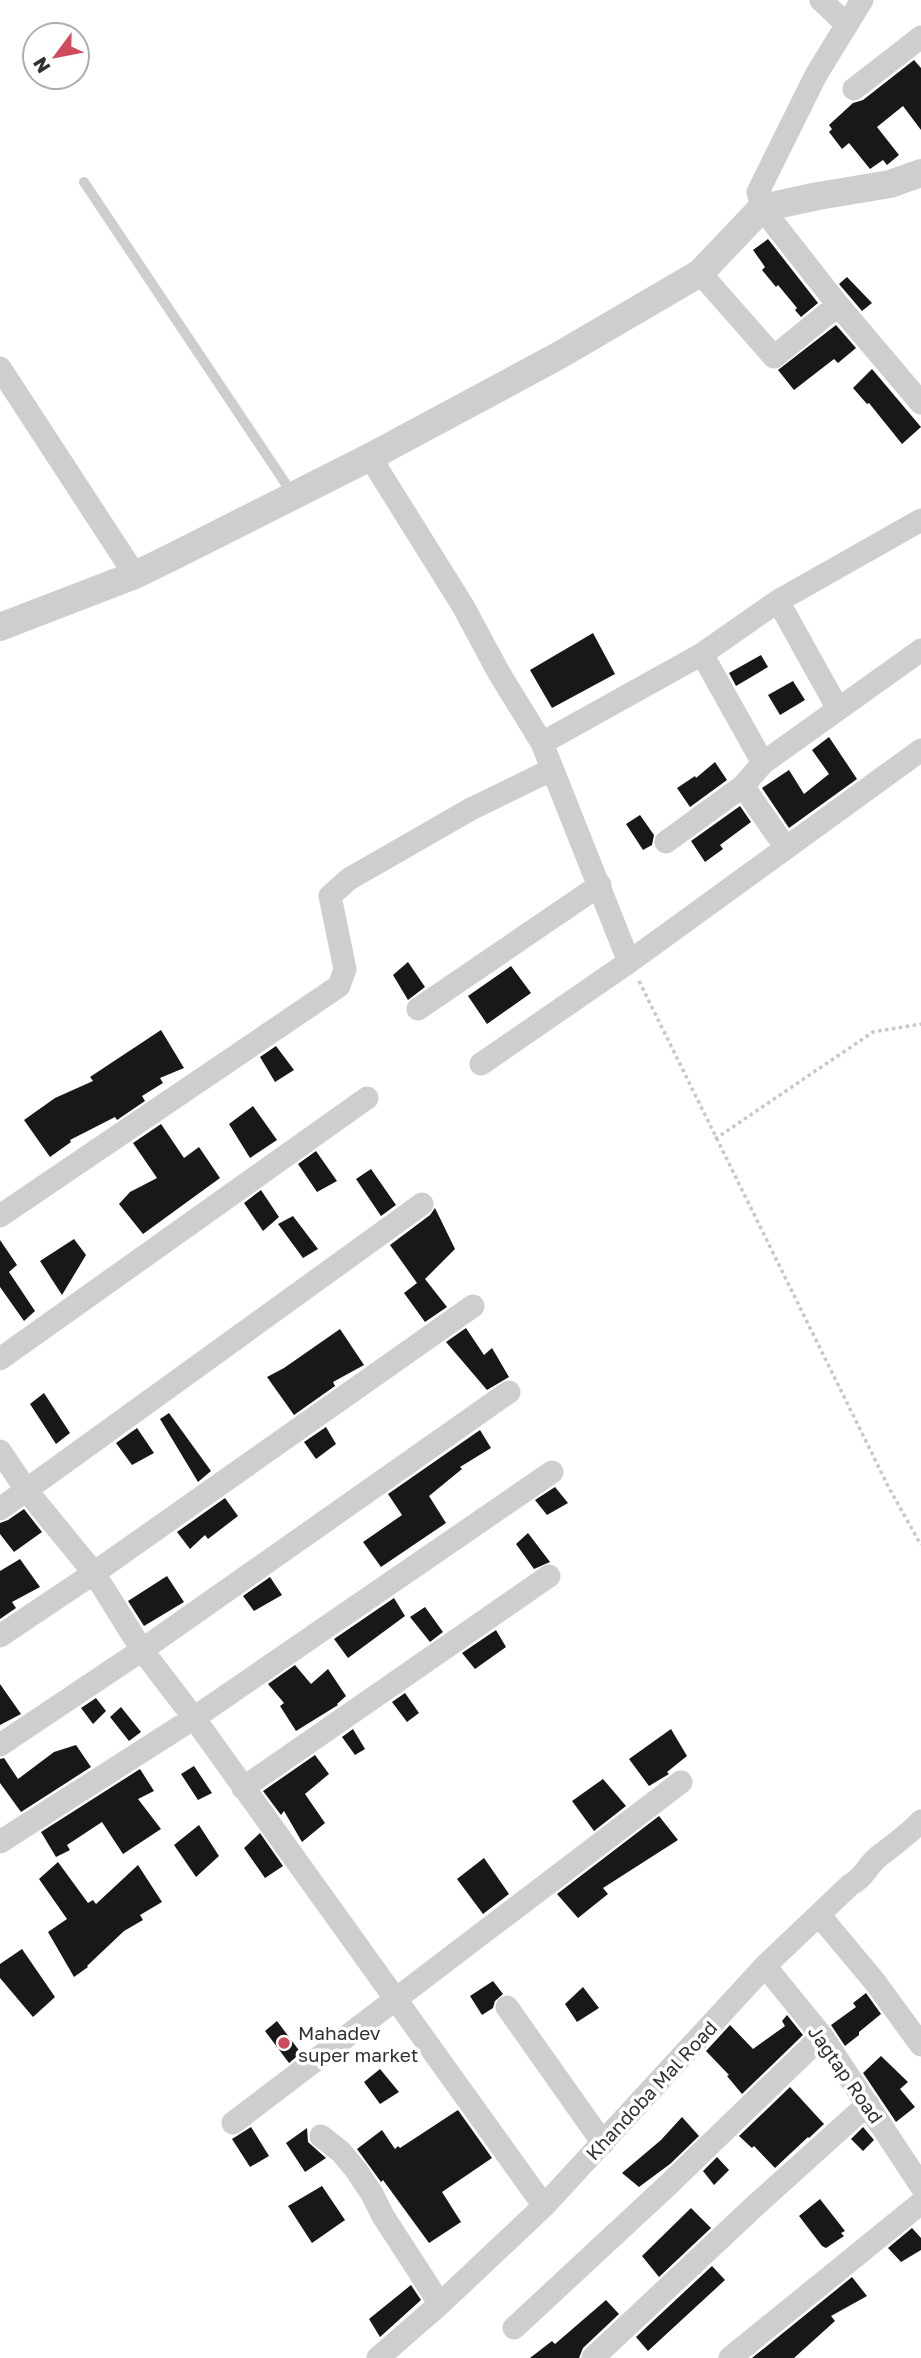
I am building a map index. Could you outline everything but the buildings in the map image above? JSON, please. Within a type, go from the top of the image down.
[{"type":"street","points":[[821,0],[846,25]]},
{"type":"street","points":[[862,0],[816,75],[758,192],[762,208],[838,305],[921,403]]},
{"type":"street","points":[[854,89],[921,37]]},
{"type":"street","points":[[0,627],[135,575],[370,457],[558,356],[700,272],[762,208],[890,184],[921,173]]},
{"type":"street","points":[[700,272],[774,357],[838,305]]},
{"type":"street","points":[[0,368],[135,575]]},
{"type":"street","points":[[370,457],[457,596],[499,673],[542,743],[629,962]]},
{"type":"street","points":[[542,743],[702,654],[778,601],[921,520]]},
{"type":"street","points":[[778,601],[838,709]]},
{"type":"street","points":[[666,842],[743,786],[763,763],[921,650]]},
{"type":"street","points":[[702,654],[763,763]]},
{"type":"street","points":[[481,1064],[629,962],[921,750]]},
{"type":"street","points":[[0,1216],[338,986],[345,969],[330,896],[349,879],[471,809],[551,770]]},
{"type":"street","points":[[743,786],[786,848]]},
{"type":"street","points":[[418,1009],[600,885]]},
{"type":"street","points":[[0,1359],[367,1098]]},
{"type":"street","points":[[0,1509],[422,1203]]},
{"type":"street","points":[[0,1636],[94,1573],[473,1306]]},
{"type":"street","points":[[0,1745],[142,1650],[509,1392]]},
{"type":"street","points":[[0,1451],[27,1491],[94,1573],[142,1650],[194,1718],[544,2206]]},
{"type":"street","points":[[0,1842],[194,1718],[552,1472]]},
{"type":"street","points":[[243,1787],[549,1576]]},
{"type":"street","points":[[233,2123],[681,1782]]},
{"type":"street","name":"Khandoba Mal Road","points":[[378,2358],[544,2206],[765,1966],[850,1885],[859,1880],[875,1859],[906,1837],[921,1821]]},
{"type":"street","points":[[819,1915],[875,1982],[921,2045]]},
{"type":"street","name":"Jagtap Road","points":[[765,1966],[822,2036],[921,2186]]},
{"type":"street","points":[[507,2007],[603,2143]]},
{"type":"street","points":[[514,2328],[668,2185],[822,2036]]},
{"type":"street","points":[[593,2358],[758,2203],[868,2105]]},
{"type":"street","points":[[321,2136],[341,2152],[356,2170],[440,2304]]},
{"type":"street","points":[[730,2358],[921,2203]]},
{"type":"lane","points":[[84,182],[293,496]]},
{"type":"path","points":[[629,962],[882,1475],[921,1545]]},
{"type":"path","points":[[715,1139],[873,1032],[921,1024]]},
{"type":"place","name":"Mahadev super market","points":[[284,2043]]}]
